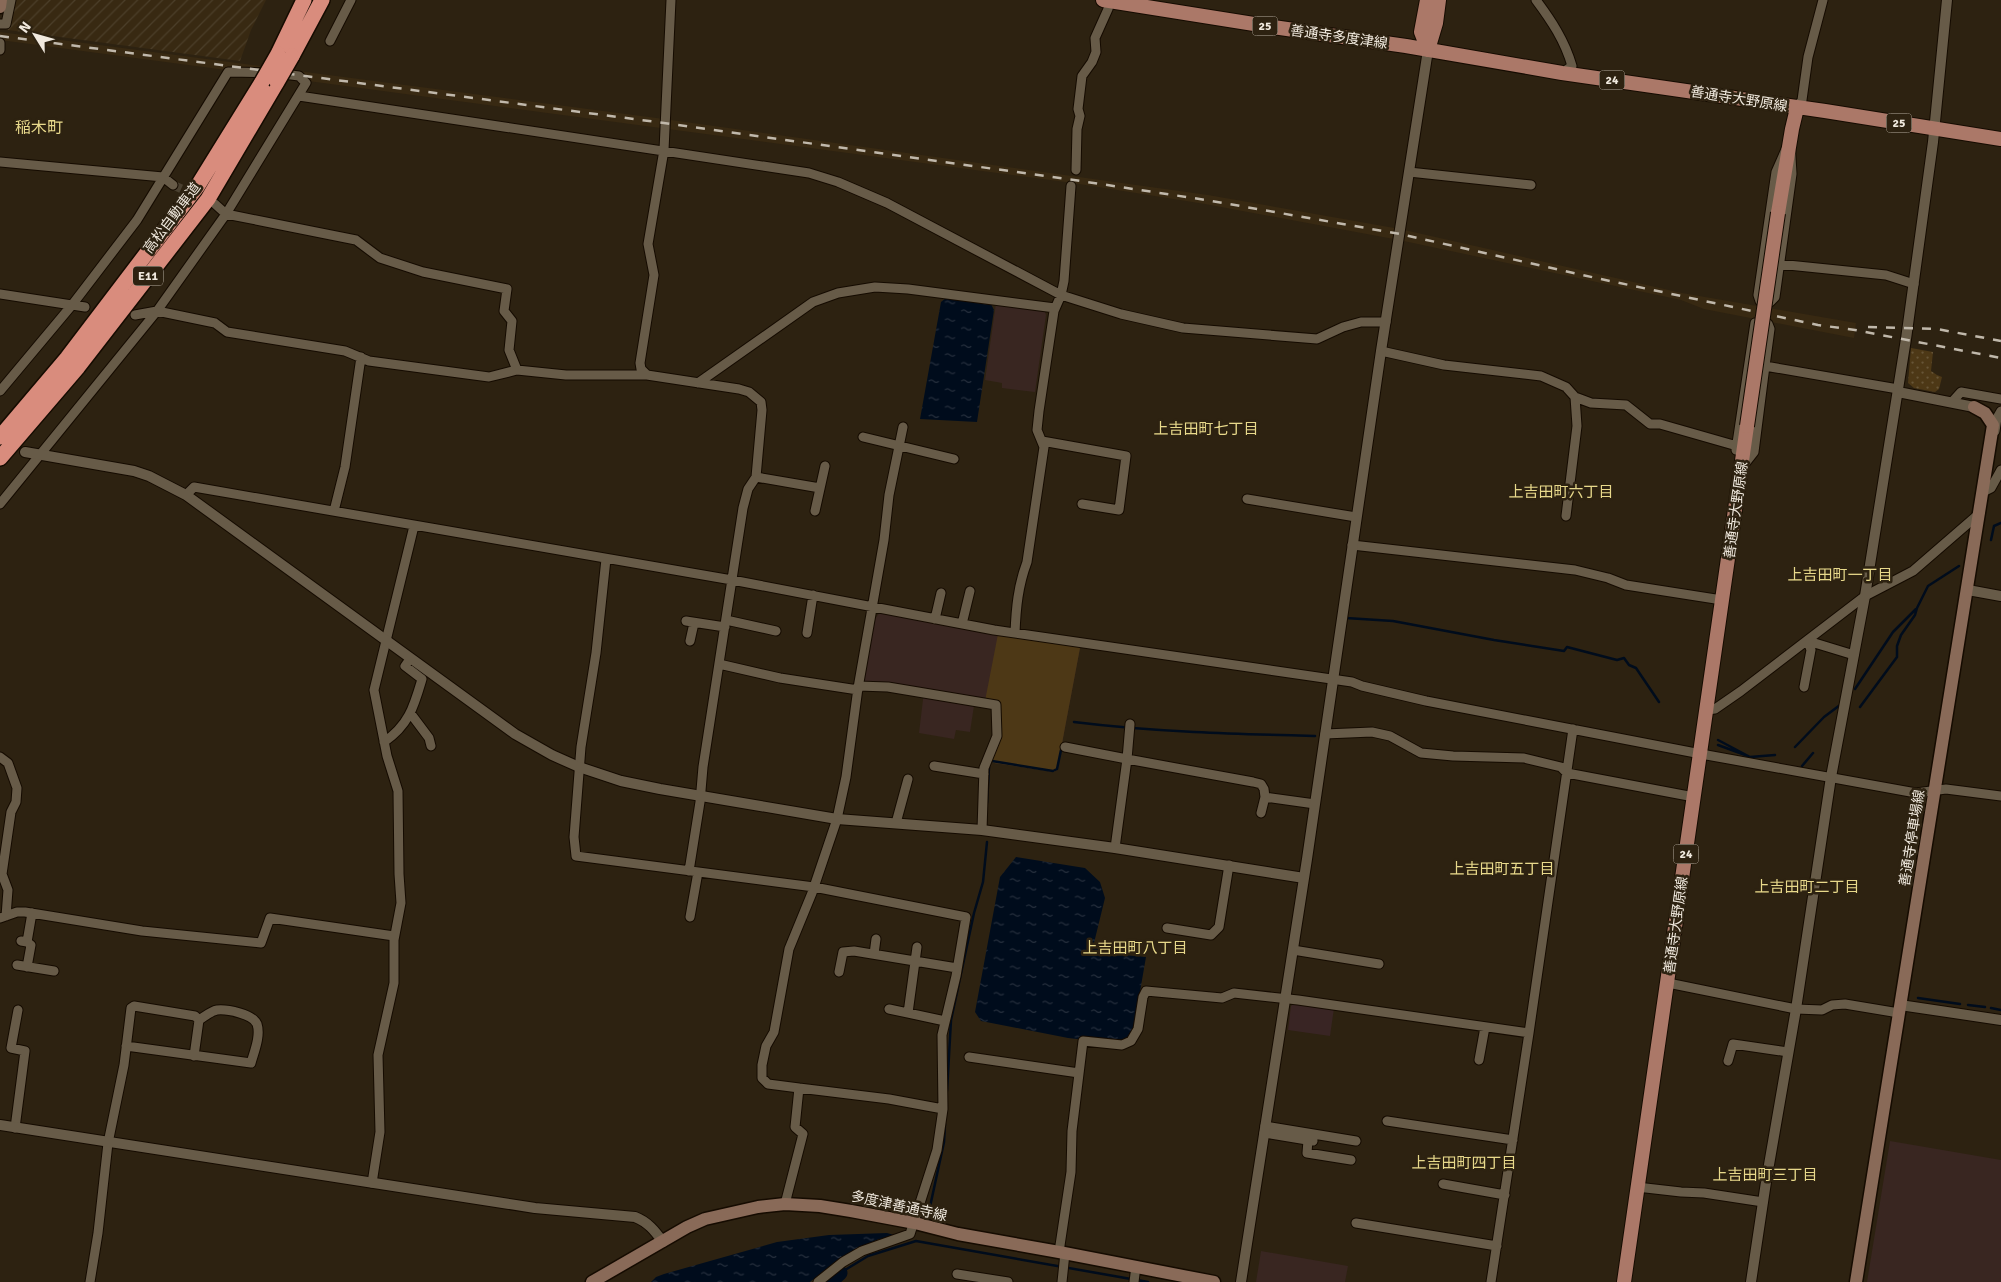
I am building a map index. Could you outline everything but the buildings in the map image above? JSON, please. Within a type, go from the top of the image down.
[{"type":"highway","name":"高松自動車道","points":[[285,55],[287,36],[302,0]]},
{"type":"highway","name":"高松自動車道","points":[[0,458],[78,367],[208,199],[285,55],[322,0]]},
{"type":"highway","name":"高松自動車道","points":[[0,437],[67,358],[197,186],[270,82]]},
{"type":"main road","points":[[0,7],[2,0]]},
{"type":"main road","name":"善通寺多度津線","points":[[1107,0],[1428,50]]},
{"type":"main road","points":[[1426,0],[1421,32],[1428,50]]},
{"type":"main road","points":[[1428,50],[1436,23],[1439,0]]},
{"type":"main road","name":"善通寺大野原線","points":[[1428,50],[1562,73],[1797,108],[1778,212],[1624,1282]]},
{"type":"main road","name":"25","points":[[1797,108],[2001,139]]},
{"type":"main road","name":"善通寺停車場線","points":[[1856,1282],[1991,440],[1993,425],[1985,413],[1974,407]]},
{"type":"main road","name":"多度津善通寺線","points":[[592,1282],[686,1227],[705,1219],[758,1207],[785,1204],[820,1206],[914,1223],[1063,1260],[1135,1275],[1214,1282]]},
{"type":"street","points":[[0,24],[6,24],[11,0]]},
{"type":"street","points":[[330,41],[351,0]]},
{"type":"street","points":[[647,374],[641,369],[640,364],[654,276],[648,244],[664,150],[671,0]]},
{"type":"street","points":[[1076,170],[1077,129],[1080,116],[1078,109],[1082,76],[1092,62],[1096,52],[1095,38],[1108,9],[1107,0]]},
{"type":"street","points":[[1536,0],[1553,23],[1569,54],[1572,66],[1562,73]]},
{"type":"street","points":[[1797,108],[1802,100],[1808,57],[1823,0]]},
{"type":"street","points":[[1752,1282],[1831,777],[1865,596],[1898,390],[1935,128],[1947,0]]},
{"type":"street","points":[[0,43],[0,50]]},
{"type":"street","points":[[1241,1282],[1304,878],[1356,517],[1428,50]]},
{"type":"street","points":[[0,391],[72,305],[137,220],[228,72],[275,73],[298,76],[306,83],[226,214],[157,311],[0,504]]},
{"type":"street","points":[[299,96],[786,168],[808,173],[838,182],[887,203],[1061,295],[1121,314],[1183,328],[1317,339],[1343,327],[1361,322],[1386,322]]},
{"type":"street","points":[[1790,140],[1792,174],[1778,264],[1775,297],[1770,302],[1760,301],[1758,295],[1776,172],[1790,140]]},
{"type":"street","points":[[0,162],[163,177],[173,185]]},
{"type":"street","points":[[1409,172],[1530,185]]},
{"type":"street","points":[[1016,633],[1017,599],[1021,577],[1027,562],[1044,447],[1038,430],[1039,411],[1055,308],[1061,295],[1068,237],[1071,186]]},
{"type":"street","points":[[215,204],[226,214],[356,240],[380,258],[388,261],[433,274],[506,290],[504,311],[512,322],[509,350],[517,370]]},
{"type":"street","points":[[1778,264],[1886,276],[1914,284]]},
{"type":"street","points":[[698,383],[812,302],[838,293],[876,287],[892,288],[958,294],[1055,308]]},
{"type":"street","points":[[0,294],[86,308]]},
{"type":"street","points":[[135,315],[157,311],[215,323],[227,332],[345,351],[369,361],[490,377],[517,370],[566,375],[647,374],[739,389],[749,392],[761,402],[762,410],[756,477],[748,489],[743,508],[702,766],[690,917]]},
{"type":"street","points":[[1755,323],[1768,324],[1770,329],[1754,452],[1742,467],[1736,450],[1755,323]]},
{"type":"street","points":[[1381,351],[1444,365],[1541,376],[1566,387],[1575,397],[1591,403],[1626,405],[1650,424],[1660,424],[1737,446]]},
{"type":"street","points":[[334,511],[345,467],[361,357]]},
{"type":"street","points":[[1765,366],[1898,390],[1974,407]]},
{"type":"street","points":[[1952,402],[1961,392],[2001,399]]},
{"type":"street","points":[[1566,516],[1577,426],[1575,397]]},
{"type":"street","points":[[1991,440],[1995,435],[1997,418],[2001,412]]},
{"type":"street","points":[[903,427],[889,495],[873,608],[852,726],[853,738],[837,818],[814,886],[789,949],[774,1032],[766,1046],[762,1065],[762,1078],[768,1084],[889,1099],[943,1109]]},
{"type":"street","points":[[863,436],[954,459]]},
{"type":"street","points":[[1042,441],[1126,456],[1119,510],[1082,504]]},
{"type":"street","points":[[25,452],[134,471],[149,476],[186,495],[515,734],[579,767],[621,781],[837,818],[982,830],[1115,848],[1304,878]]},
{"type":"street","points":[[815,511],[826,466]]},
{"type":"street","points":[[1987,468],[1994,472],[2001,470]]},
{"type":"street","points":[[1983,492],[1991,488],[2001,470]]},
{"type":"street","points":[[756,477],[820,488]]},
{"type":"street","points":[[186,495],[194,487],[732,580],[962,624],[1352,682],[1426,701],[1916,793],[1946,789],[2001,796]]},
{"type":"street","points":[[1248,499],[1356,517]]},
{"type":"street","points":[[1707,710],[1720,706],[1865,596],[1913,571],[1980,513]]},
{"type":"street","points":[[372,1184],[380,1132],[378,1055],[394,983],[394,936],[401,903],[398,791],[384,742],[374,690],[414,526]]},
{"type":"street","points":[[1352,545],[1575,570],[1608,578],[1626,586],[1722,600]]},
{"type":"street","points":[[606,559],[596,653],[581,747],[574,837],[576,856],[814,886],[966,918],[958,968],[942,1035],[943,1109],[937,1150],[910,1234],[862,1251],[843,1262],[818,1282]]},
{"type":"street","points":[[1968,590],[2001,596]]},
{"type":"street","points":[[962,624],[970,591]]},
{"type":"street","points":[[936,619],[941,593]]},
{"type":"street","points":[[808,633],[813,595]]},
{"type":"street","points":[[690,641],[690,622],[725,624],[776,631]]},
{"type":"street","points":[[1808,641],[1854,655]]},
{"type":"street","points":[[1804,687],[1811,650],[1808,641]]},
{"type":"street","points":[[384,742],[402,726],[411,714],[422,679],[405,666],[410,659]]},
{"type":"street","points":[[719,664],[780,678],[858,688],[888,687],[996,705],[997,736],[984,768],[982,830]]},
{"type":"street","points":[[411,714],[429,738],[431,746]]},
{"type":"street","points":[[1115,848],[1130,726]]},
{"type":"street","points":[[1491,1282],[1573,729]]},
{"type":"street","points":[[1325,734],[1372,732],[1390,736],[1421,753],[1524,758],[1561,767],[1567,773],[1694,797]]},
{"type":"street","points":[[1065,748],[1261,784],[1265,796],[1261,813]]},
{"type":"street","points":[[0,757],[8,763],[17,788],[16,802],[11,812],[8,829],[2,874],[2,880],[8,890],[3,911],[32,913],[142,931],[261,943],[270,918],[394,936]]},
{"type":"street","points":[[934,766],[984,774]]},
{"type":"street","points":[[896,823],[908,779]]},
{"type":"street","points":[[1265,796],[1315,804]]},
{"type":"street","points":[[1167,928],[1210,935],[1219,927],[1229,865]]},
{"type":"street","points":[[32,913],[24,942],[32,945],[22,966],[54,971]]},
{"type":"street","points":[[874,954],[876,939]]},
{"type":"street","points":[[908,1013],[917,947]]},
{"type":"street","points":[[1293,950],[1379,964]]},
{"type":"street","points":[[839,972],[842,952],[854,951],[958,968]]},
{"type":"street","points":[[1668,983],[1796,1010],[1822,1010],[1845,1004],[2001,1020]]},
{"type":"street","points":[[1062,1282],[1071,1172],[1072,1131],[1083,1042],[1122,1045],[1131,1041],[1138,1029],[1143,997],[1146,991],[1222,998],[1234,993],[1383,1011],[1529,1034]]},
{"type":"street","points":[[90,1282],[98,1233],[108,1143],[126,1046],[128,1016],[131,1008],[134,1006],[195,1016],[199,1020]]},
{"type":"street","points":[[889,1009],[945,1021]]},
{"type":"street","points":[[15,1128],[25,1051],[11,1048],[18,1010]]},
{"type":"street","points":[[126,1046],[251,1063],[257,1041],[256,1023],[248,1015],[216,1010],[199,1020]]},
{"type":"street","points":[[194,1056],[199,1020]]},
{"type":"street","points":[[1479,1060],[1485,1027]]},
{"type":"street","points":[[1728,1061],[1733,1044],[1788,1052]]},
{"type":"street","points":[[969,1057],[1079,1072]]},
{"type":"street","points":[[785,1204],[803,1134],[795,1127],[799,1088]]},
{"type":"street","points":[[1387,1121],[1513,1140]]},
{"type":"street","points":[[0,1125],[535,1208],[635,1217],[644,1220],[663,1242]]},
{"type":"street","points":[[1265,1129],[1311,1140],[1307,1153],[1351,1160]]},
{"type":"street","points":[[1265,1129],[1356,1141]]},
{"type":"street","points":[[1443,1184],[1505,1195]]},
{"type":"street","points":[[1638,1187],[1704,1193],[1763,1202]]},
{"type":"street","points":[[1356,1223],[1497,1246]]},
{"type":"street","points":[[957,1274],[1008,1282]]},
{"type":"shaded area","points":[[14,0],[266,0],[251,30],[240,61],[8,30]]},
{"type":"shaded area","points":[[0,32],[664,119],[1208,195],[1400,229],[1682,293],[1856,323],[1854,338],[1704,309],[1681,300],[1399,240],[1205,204],[1073,183],[0,40]]},
{"type":"shaded area","points":[[996,303],[1044,309],[1046,315],[1035,392],[1002,388],[1002,383],[985,380]]},
{"type":"shaded area","points":[[1911,348],[1933,352],[1931,371],[1942,377],[1939,389],[1935,392],[1914,388],[1908,383]]},
{"type":"shaded area","points":[[880,612],[1080,648],[1057,770],[1054,772],[994,763],[1000,703],[975,699],[970,732],[956,730],[954,739],[919,733],[924,691],[863,682],[875,619]]},
{"type":"shaded area","points":[[998,634],[1080,648],[1057,770],[1054,772],[990,761],[1000,703],[985,701]]},
{"type":"shaded area","points":[[1295,1003],[1334,1008],[1330,1036],[1288,1030],[1291,1006]]},
{"type":"shaded area","points":[[1890,1141],[2001,1160],[2001,1282],[1867,1282]]},
{"type":"shaded area","points":[[1261,1251],[1348,1266],[1345,1282],[1256,1282]]},
{"type":"water","points":[[946,298],[991,304],[994,310],[977,422],[920,419],[941,302]]},
{"type":"water","points":[[1016,857],[1085,868],[1100,882],[1105,898],[1094,943],[1101,953],[1146,957],[1133,1032],[1128,1041],[1121,1044],[1068,1038],[981,1021],[975,1012],[1000,877]]},
{"type":"water","points":[[887,1233],[898,1236],[879,1239],[863,1246],[836,1261],[810,1282],[651,1282],[656,1277],[664,1274],[777,1242],[829,1235]]},
{"type":"waterway","points":[[1991,540],[1994,526],[2001,523]]},
{"type":"waterway","points":[[1860,707],[1897,657],[1897,646],[1901,635],[1915,615],[1928,586],[1959,566]]},
{"type":"waterway","points":[[1855,689],[1893,632],[1916,609]]},
{"type":"waterway","points":[[1346,618],[1393,621],[1564,651],[1567,647],[1617,660],[1624,658],[1629,665],[1636,668],[1659,702]]},
{"type":"waterway","points":[[1795,747],[1824,717],[1840,705]]},
{"type":"waterway","points":[[1074,722],[1164,730],[1315,736]]},
{"type":"waterway","points":[[1718,740],[1750,757],[1775,755]]},
{"type":"waterway","points":[[1718,745],[1748,756]]},
{"type":"waterway","points":[[992,761],[1053,771],[1057,769],[1061,750]]},
{"type":"waterway","points":[[1802,766],[1813,753]]},
{"type":"waterway","points":[[987,803],[989,767]]},
{"type":"waterway","points":[[947,1091],[951,1020],[974,913],[983,882],[987,842]]},
{"type":"waterway","points":[[1918,998],[1960,1004]]},
{"type":"waterway","points":[[1968,1005],[1985,1007]]},
{"type":"waterway","points":[[1991,1008],[2001,1010]]},
{"type":"waterway","points":[[928,1216],[944,1142],[945,1124]]},
{"type":"waterway","points":[[840,1273],[868,1256],[916,1241],[1131,1279]]},
{"type":"waterway","points":[[830,1282],[840,1273]]},
{"type":"waterway","points":[[1137,1280],[1148,1282]]},
{"type":"tunnel","points":[[173,185],[195,195]]},
{"type":"railway","points":[[0,36],[649,121],[1206,200],[1400,234],[1818,325],[1855,330],[2001,358]]},
{"type":"railway","points":[[1868,327],[1937,329],[2001,341]]},
{"type":"district","name":"稲木町","points":[[39,128]]},
{"type":"district","name":"上吉田町七丁目","points":[[1206,429]]},
{"type":"district","name":"上吉田町六丁目","points":[[1561,492]]},
{"type":"district","name":"上吉田町一丁目","points":[[1840,575]]},
{"type":"district","name":"上吉田町五丁目","points":[[1502,869]]},
{"type":"district","name":"上吉田町二丁目","points":[[1807,887]]},
{"type":"district","name":"上吉田町八丁目","points":[[1135,948]]},
{"type":"district","name":"上吉田町四丁目","points":[[1464,1163]]},
{"type":"district","name":"上吉田町三丁目","points":[[1765,1175]]}]
